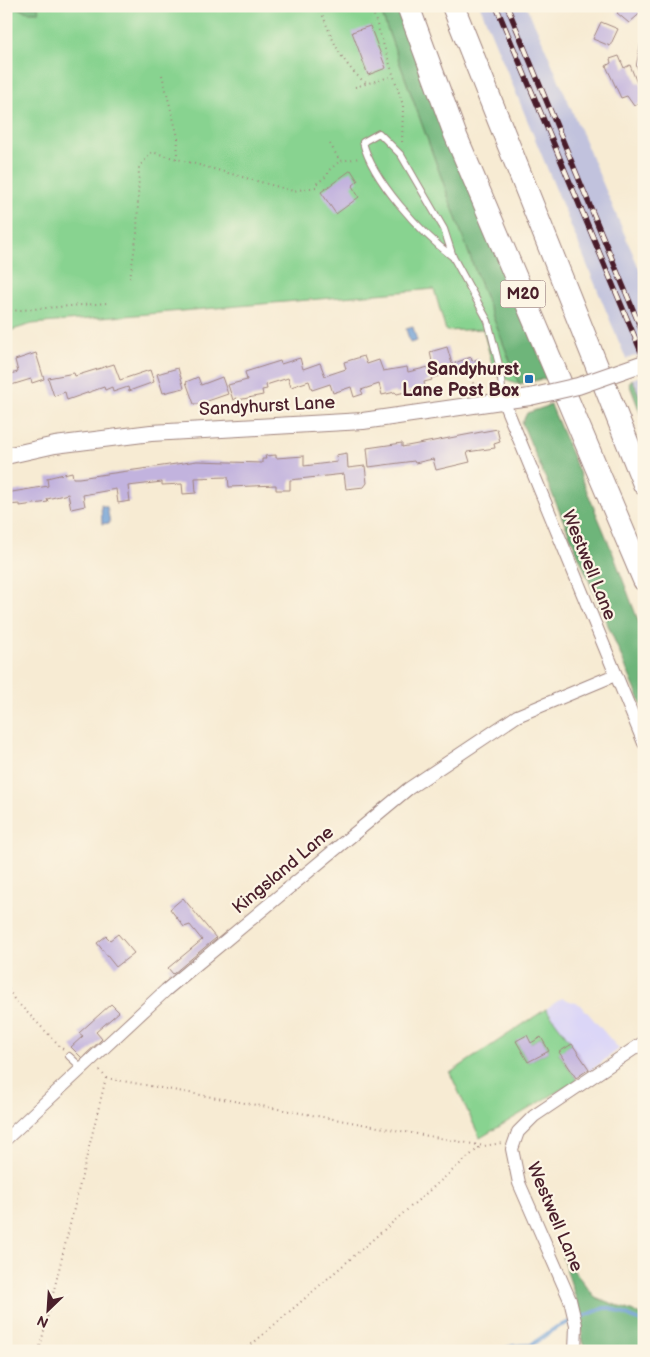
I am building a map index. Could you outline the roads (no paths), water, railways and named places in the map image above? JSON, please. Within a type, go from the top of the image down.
[{"type":"highway","name":"M20","points":[[408,6],[455,134],[644,580]]},
{"type":"highway","name":"M20","points":[[453,6],[644,484]]},
{"type":"street","name":"Sandyhurst Lane","points":[[6,456],[55,445],[151,432],[363,421],[530,397],[578,386],[644,363]]},
{"type":"street","name":"Westwell Lane","points":[[503,400],[644,743]]},
{"type":"street","name":"Kingsland Lane","points":[[6,1139],[47,1099],[87,1066],[166,990],[408,789],[517,716],[615,675]]},
{"type":"street","name":"Westwell Lane","points":[[576,1351],[576,1325],[570,1300],[518,1184],[511,1157],[514,1141],[518,1132],[534,1116],[644,1042]]},
{"type":"lane","points":[[644,44],[640,65],[644,75]]},
{"type":"lane","points":[[453,257],[431,240],[374,171],[366,158],[363,142],[379,133],[402,155],[444,229],[453,257],[488,321],[500,369],[503,400]]},
{"type":"lane","points":[[69,1056],[87,1066]]},
{"type":"water","points":[[413,327],[417,341],[410,343],[406,329]]},
{"type":"water","points":[[101,505],[107,507],[110,523],[102,524]]},
{"type":"waterway","points":[[497,1351],[514,1346],[531,1345],[557,1327],[604,1308],[611,1308],[644,1323]]},
{"type":"railway","points":[[496,6],[644,359]]},
{"type":"railway","points":[[507,6],[644,336]]},
{"type":"place","name":"Sandyhurst Lane Post Box","points":[[529,379]]}]
